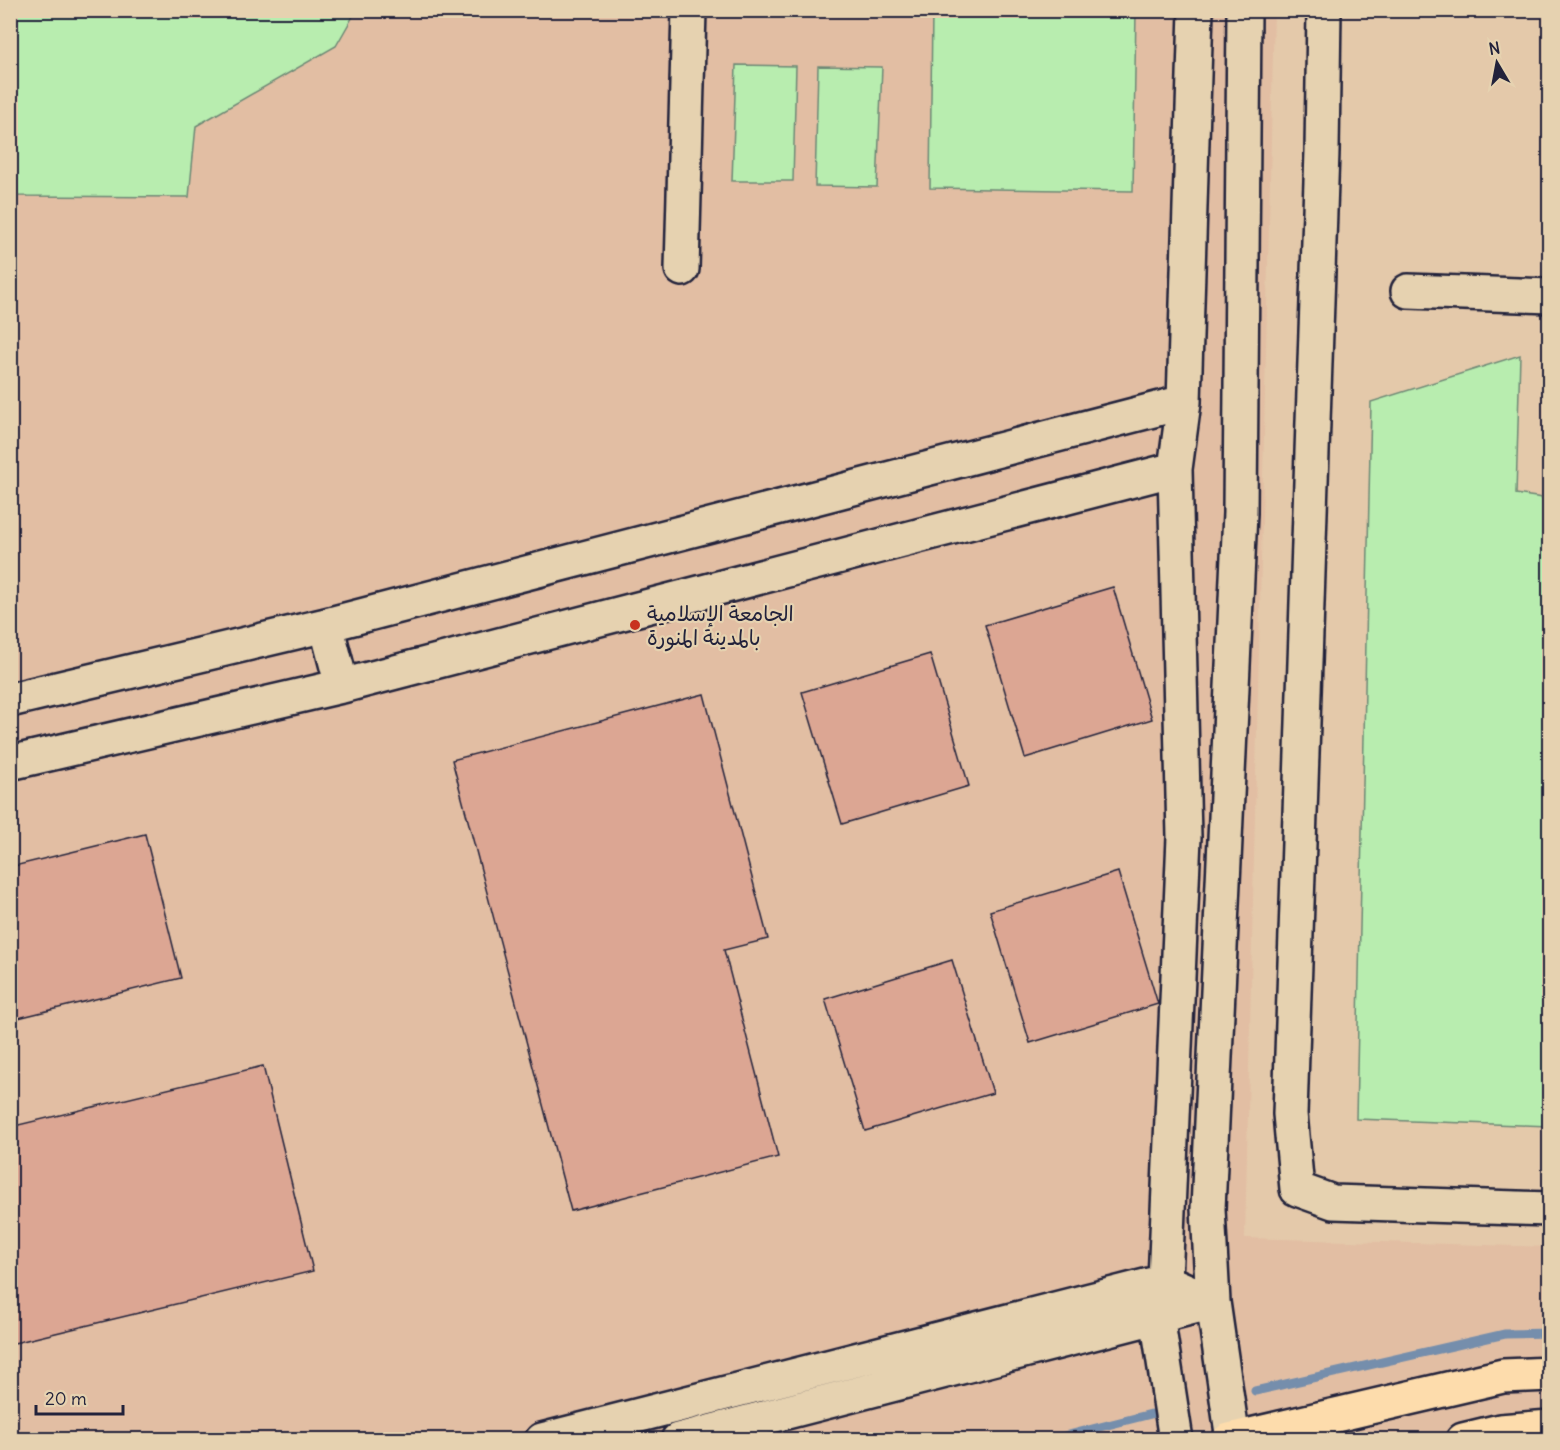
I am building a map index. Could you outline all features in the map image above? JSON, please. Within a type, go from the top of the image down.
[{"type":"main road","points":[[1232,1439],[1503,1376],[1550,1374]]},
{"type":"main road","points":[[1463,1440],[1500,1431],[1550,1427]]},
{"type":"street","points":[[682,269],[689,10]]},
{"type":"street","points":[[1176,1440],[1157,1316],[1166,1281],[1184,837],[1175,469],[1184,402],[1196,10]]},
{"type":"street","points":[[1232,1439],[1213,1302],[1208,1209],[1240,513],[1244,10]]},
{"type":"street","points":[[1324,10],[1322,151],[1290,1114],[1296,1189],[1333,1202],[1550,1209]]},
{"type":"street","points":[[1408,291],[1550,296]]},
{"type":"street","points":[[10,700],[326,625],[1184,402]]},
{"type":"street","points":[[10,763],[342,686],[1175,469]]},
{"type":"street","points":[[326,625],[342,686]]},
{"type":"street","points":[[542,1440],[1166,1281],[1213,1302]]},
{"type":"street","points":[[678,1440],[1213,1302]]},
{"type":"shaded area","name":"الجامعة الإسلامية بالمدينة المنورة","points":[[10,11],[1274,11],[1245,1238],[1549,1247],[1549,1439],[11,1439]]},
{"type":"green space","points":[[10,11],[356,11],[336,46],[196,126],[189,197],[13,196],[10,167]]},
{"type":"green space","points":[[932,11],[1136,11],[1133,191],[930,188]]},
{"type":"green space","points":[[736,65],[796,66],[793,181],[732,181]]},
{"type":"green space","points":[[818,66],[882,67],[877,187],[815,186]]},
{"type":"green space","points":[[1520,355],[1516,494],[1550,499],[1549,1126],[1356,1119],[1371,402]]},
{"type":"building","points":[[1113,587],[1152,719],[1025,758],[985,625]]},
{"type":"building","points":[[930,654],[969,786],[842,824],[802,692]]},
{"type":"building","points":[[704,694],[768,939],[724,950],[778,1157],[571,1211],[452,760]]},
{"type":"building","points":[[145,834],[181,978],[10,1020],[10,867]]},
{"type":"building","points":[[1118,872],[1158,1004],[1030,1043],[990,911]]},
{"type":"building","points":[[952,960],[993,1093],[865,1131],[825,999]]},
{"type":"building","points":[[263,1066],[313,1271],[10,1344],[10,1127]]},
{"type":"waterway","points":[[1255,1391],[1505,1334],[1550,1333]]},
{"type":"waterway","points":[[1049,1440],[1151,1414]]},
{"type":"place","name":"الجامعة الإسلامية بالمدينة المنورة","points":[[635,625]]}]
